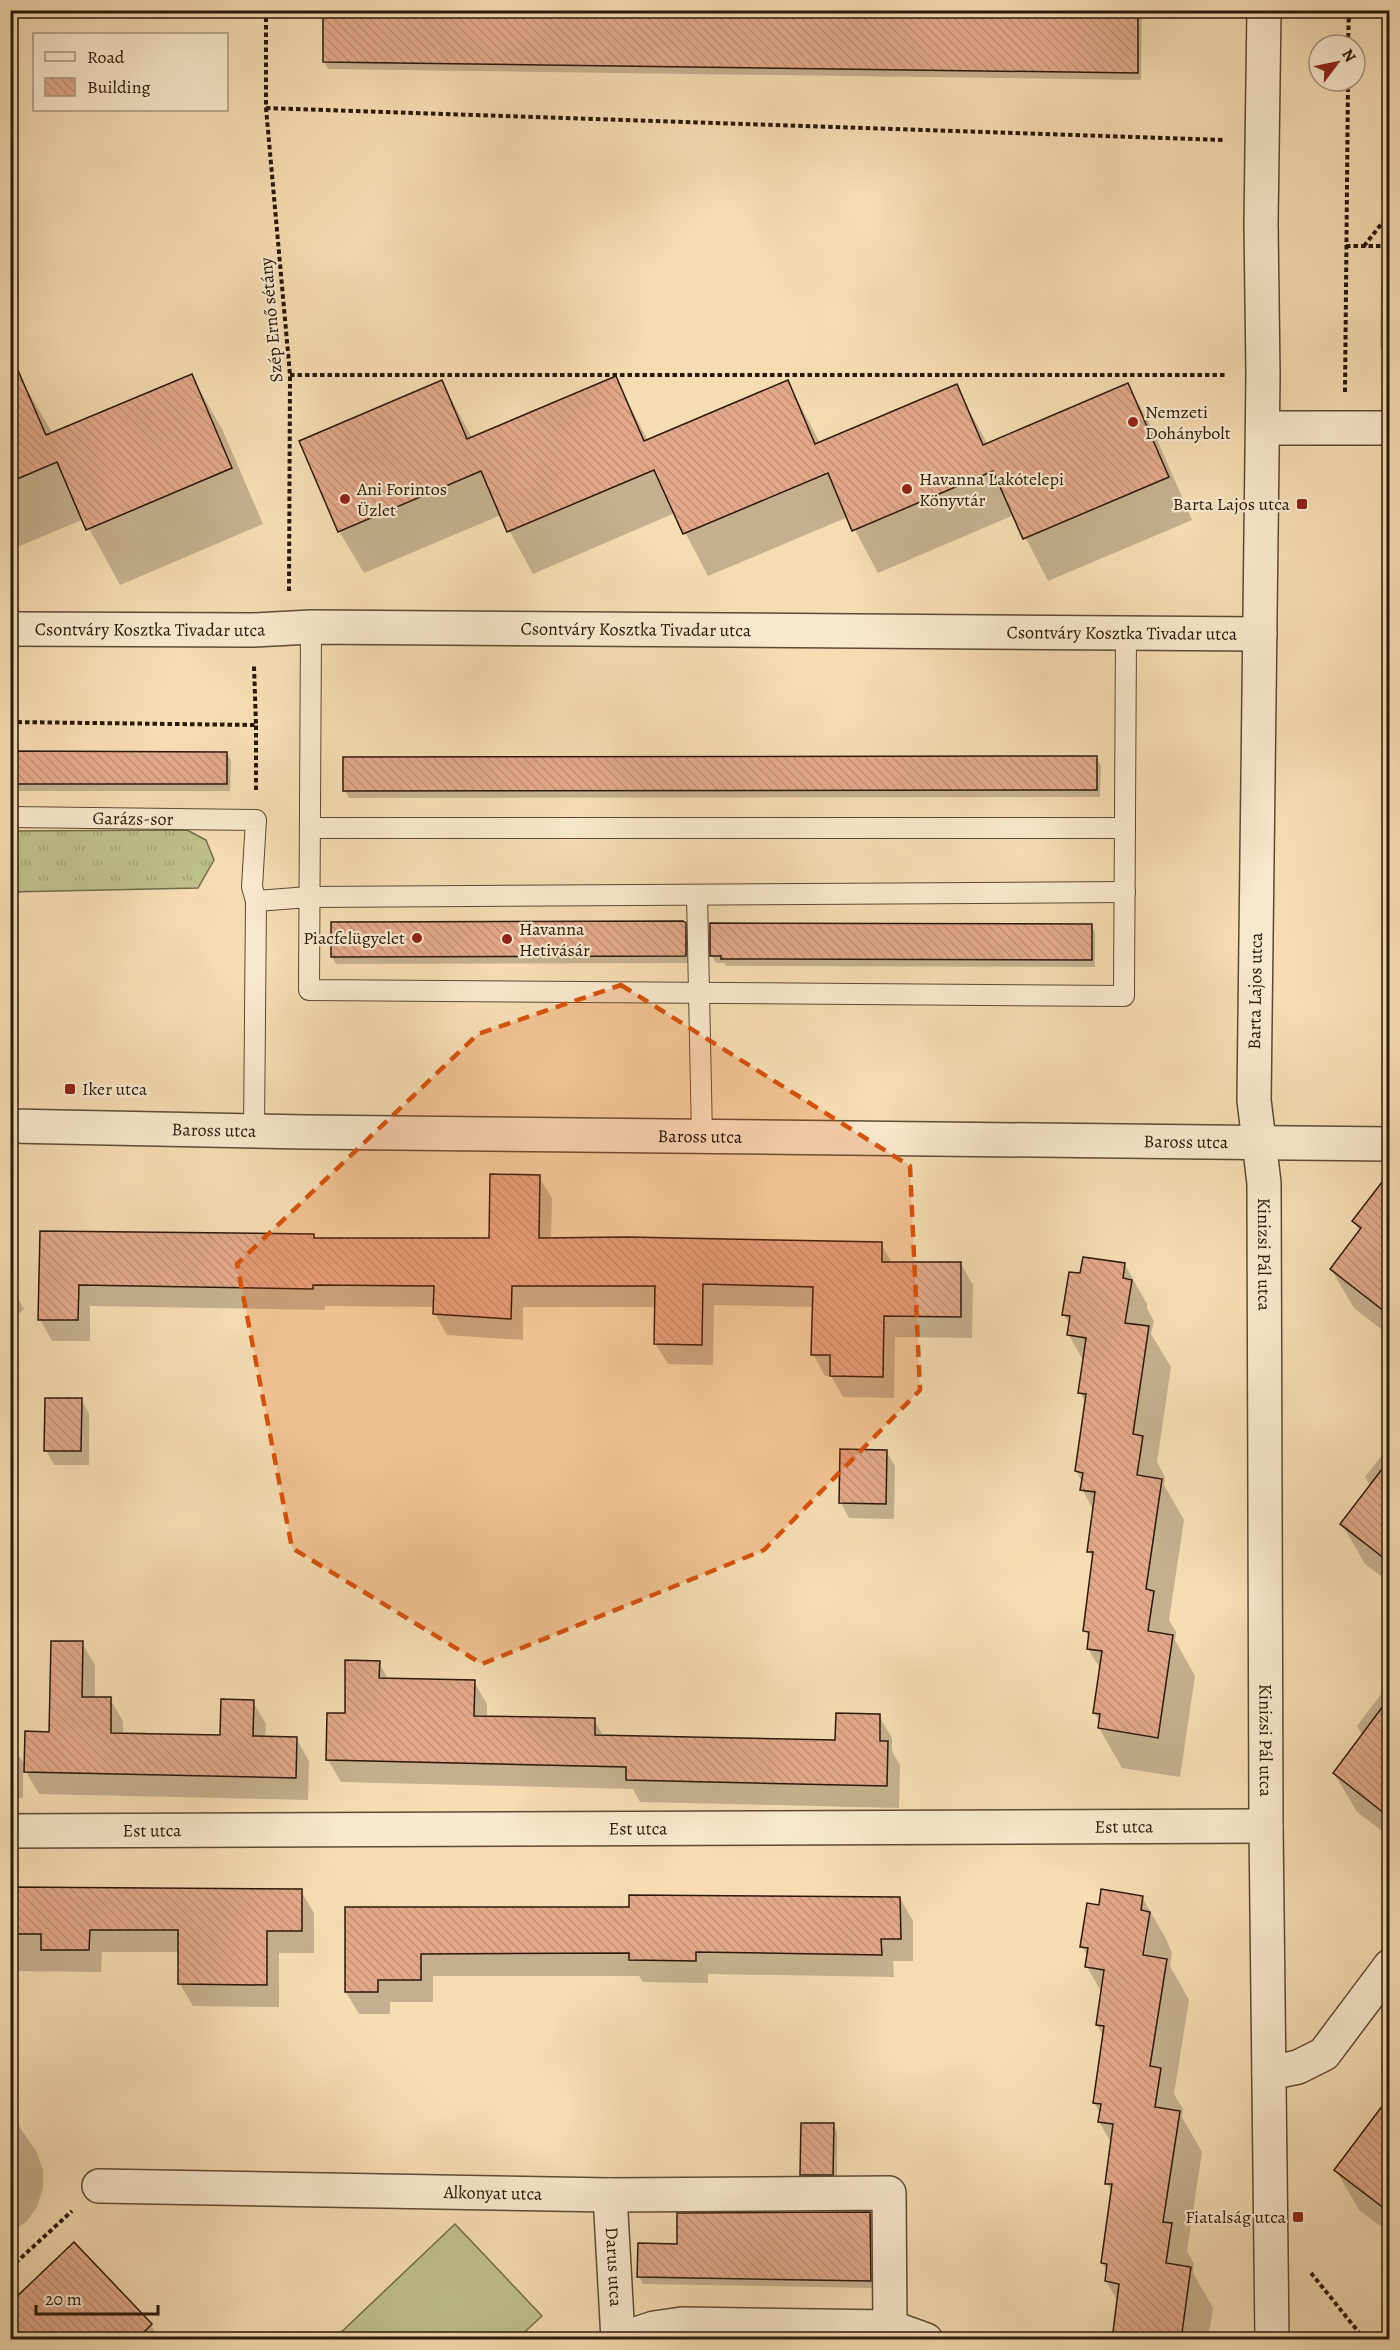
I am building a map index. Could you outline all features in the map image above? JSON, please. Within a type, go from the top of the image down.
[{"type":"street","name":"Barta Lajos utca","points":[[1258,1143],[1254,1100],[1263,428],[1264,10]]},
{"type":"street","points":[[1263,428],[1389,428]]},
{"type":"street","name":"Csontváry Kosztka Tivadar utca","points":[[10,629],[253,630],[300,628],[1260,634]]},
{"type":"street","name":"Baross utca","points":[[10,1126],[702,1137],[1389,1144]]},
{"type":"street","name":"Kinizsi Pál utca","points":[[1258,1143],[1264,1183],[1266,1826],[1272,2340]]},
{"type":"street","name":"Est utca","points":[[10,1831],[1266,1826]]},
{"type":"street","points":[[1269,2073],[1298,2067],[1324,2054],[1389,1966]]},
{"type":"street","name":"Alkonyat utca","points":[[99,2186],[610,2195],[889,2193],[890,2327]]},
{"type":"street","name":"Darus utca","points":[[610,2195],[618,2339],[654,2328],[682,2324],[890,2327],[926,2340]]},
{"type":"lane","points":[[300,628],[310,828],[309,990],[1124,996],[1126,633]]},
{"type":"lane","name":"Garázs-sor","points":[[10,817],[256,820]]},
{"type":"lane","points":[[254,1131],[256,900],[252,887],[256,820]]},
{"type":"lane","points":[[310,828],[1125,828]]},
{"type":"lane","points":[[256,900],[309,897],[1125,892]]},
{"type":"lane","points":[[697,895],[702,1137]]},
{"type":"path","name":"Szép Ernő sétány","points":[[266,10],[266,108],[290,375],[300,628]]},
{"type":"path","points":[[1348,33],[1349,10]]},
{"type":"path","points":[[1344,428],[1348,93]]},
{"type":"path","points":[[266,108],[1262,141]]},
{"type":"path","points":[[1364,246],[1389,213]]},
{"type":"path","points":[[1346,246],[1389,246]]},
{"type":"path","points":[[290,375],[1263,375]]},
{"type":"path","points":[[253,630],[256,820]]},
{"type":"path","points":[[10,722],[256,725]]},
{"type":"path","points":[[10,2268],[99,2186]]},
{"type":"path","points":[[1307,2268],[1365,2340]]},
{"type":"highlighted area","points":[[621,985],[910,1166],[920,1390],[764,1550],[482,1664],[292,1548],[237,1264],[478,1034]]},
{"type":"green space","points":[[187,830],[206,840],[214,860],[198,888],[11,892],[11,831]]},
{"type":"green space","points":[[455,2224],[542,2316],[517,2339],[334,2339]]},
{"type":"building","points":[[323,10],[1138,10],[1138,73],[323,62]]},
{"type":"building","points":[[10,352],[46,435],[192,374],[232,468],[86,530],[57,462],[10,482]]},
{"type":"building","points":[[616,376],[644,441],[788,380],[815,444],[957,384],[983,445],[1128,383],[1169,477],[1023,539],[993,471],[852,531],[828,473],[683,534],[654,470],[507,532],[481,471],[338,532],[299,441],[442,380],[467,439]]},
{"type":"building","points":[[10,751],[227,752],[227,784],[10,784]]},
{"type":"building","points":[[1097,756],[1097,790],[343,791],[343,757]]},
{"type":"building","name":"Havanna Hetivásár","points":[[683,921],[686,923],[686,956],[331,957],[331,922]]},
{"type":"building","points":[[710,923],[1092,924],[1092,960],[721,959],[721,956],[710,956]]},
{"type":"building","points":[[1389,1173],[1389,1315],[1330,1269],[1361,1228],[1352,1221]]},
{"type":"building","points":[[490,1174],[540,1175],[539,1238],[627,1237],[882,1242],[882,1262],[961,1262],[961,1317],[884,1316],[883,1377],[830,1376],[830,1355],[811,1355],[813,1287],[703,1284],[702,1345],[654,1344],[655,1286],[512,1286],[511,1319],[433,1314],[434,1286],[313,1285],[313,1289],[79,1285],[78,1320],[38,1320],[40,1231],[314,1234],[314,1238],[489,1238]]},
{"type":"building","points":[[1083,1257],[1125,1263],[1123,1278],[1132,1280],[1125,1323],[1149,1326],[1133,1434],[1143,1436],[1137,1475],[1162,1479],[1146,1589],[1154,1591],[1148,1631],[1173,1635],[1158,1738],[1098,1728],[1100,1714],[1093,1713],[1102,1651],[1087,1649],[1089,1632],[1083,1631],[1093,1552],[1087,1552],[1095,1492],[1080,1490],[1083,1473],[1075,1471],[1086,1394],[1078,1393],[1086,1338],[1067,1335],[1070,1316],[1062,1315],[1069,1272],[1080,1273]]},
{"type":"building","points":[[45,1398],[82,1398],[81,1451],[44,1451]]},
{"type":"building","points":[[840,1449],[887,1450],[886,1504],[839,1503]]},
{"type":"building","points":[[1389,1460],[1389,1562],[1340,1524]]},
{"type":"building","points":[[51,1641],[83,1641],[82,1697],[111,1697],[111,1733],[220,1735],[221,1699],[254,1700],[253,1736],[297,1737],[296,1778],[24,1772],[25,1731],[49,1732]]},
{"type":"building","points":[[345,1660],[380,1661],[379,1678],[475,1680],[474,1716],[595,1718],[595,1735],[835,1740],[836,1713],[880,1714],[880,1741],[888,1741],[887,1786],[626,1780],[626,1767],[326,1760],[327,1713],[345,1713]]},
{"type":"building","points":[[1389,1698],[1389,1817],[1333,1773]]},
{"type":"building","points":[[10,1887],[302,1889],[302,1931],[267,1931],[267,1985],[178,1984],[178,1930],[90,1930],[89,1950],[41,1950],[41,1934],[10,1934]]},
{"type":"building","points":[[1101,1889],[1143,1896],[1141,1910],[1150,1912],[1143,1955],[1167,1959],[1150,2066],[1161,2068],[1155,2107],[1180,2111],[1163,2222],[1172,2223],[1166,2263],[1191,2267],[1181,2340],[1112,2340],[1119,2284],[1105,2281],[1107,2264],[1101,2263],[1112,2184],[1105,2184],[1113,2124],[1098,2122],[1101,2104],[1093,2103],[1104,2026],[1096,2025],[1104,1970],[1085,1967],[1088,1948],[1080,1947],[1087,1903],[1099,1905]]},
{"type":"building","points":[[629,1895],[900,1897],[901,1939],[881,1939],[882,1955],[696,1952],[696,1961],[629,1960],[629,1953],[421,1954],[421,1980],[378,1980],[378,1992],[345,1992],[345,1907],[629,1907]]},
{"type":"building","points":[[1389,2097],[1389,2212],[1334,2170]]},
{"type":"building","points":[[801,2123],[834,2123],[833,2175],[800,2175]]},
{"type":"building","points":[[870,2212],[871,2281],[637,2277],[638,2243],[677,2244],[677,2213]]},
{"type":"building","points":[[74,2242],[152,2324],[136,2340],[10,2340],[10,2303]]},
{"type":"place","name":"Nemzeti Dohánybolt","points":[[1133,422]]},
{"type":"place","name":"Havanna Lakótelepi Könyvtár","points":[[907,489]]},
{"type":"place","name":"Ani Forintos Üzlet","points":[[345,499]]},
{"type":"place","name":"Barta Lajos utca","points":[[1302,504]]},
{"type":"place","name":"Piacfelügyelet","points":[[417,938]]},
{"type":"place","name":"Havanna Hetivásár","points":[[507,939]]},
{"type":"place","name":"Iker utca","points":[[70,1089]]},
{"type":"place","name":"Fiatalság utca","points":[[1298,2217]]}]
